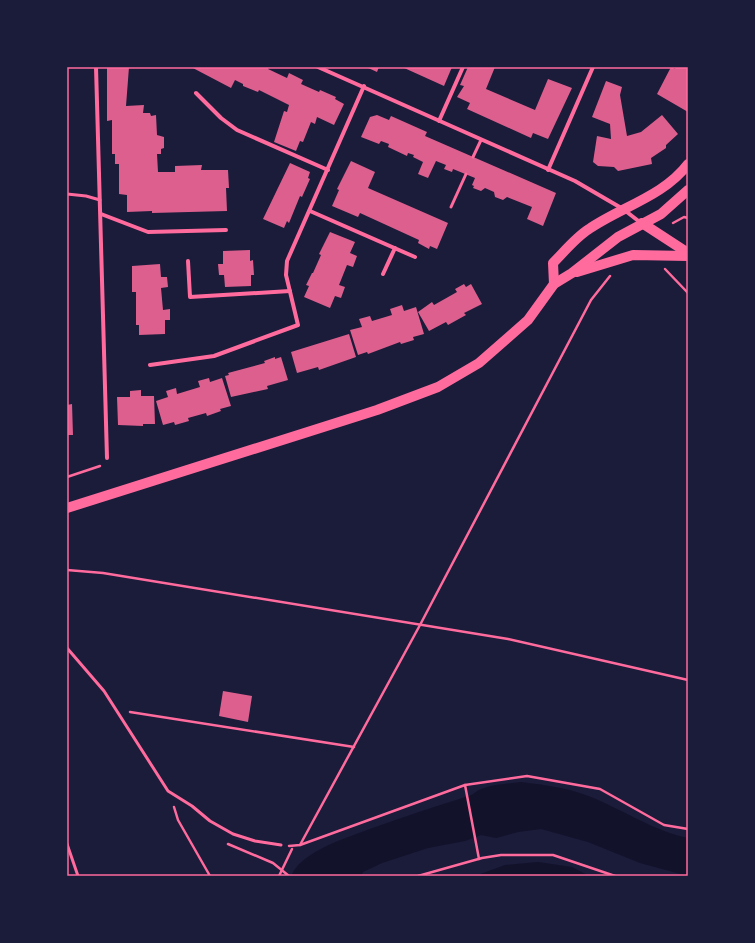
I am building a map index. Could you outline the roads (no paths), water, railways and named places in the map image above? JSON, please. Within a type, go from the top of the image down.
[{"type":"main road","points":[[554,284],[553,263],[587,230],[623,209],[654,194],[682,172],[688,164]]},
{"type":"main road","points":[[68,508],[377,410],[438,387],[479,363],[528,320],[554,284],[572,273],[618,238],[642,223],[662,214],[688,190]]},
{"type":"main road","points":[[642,223],[688,253]]},
{"type":"main road","points":[[572,273],[633,255],[688,256]]},
{"type":"street","points":[[96,67],[107,458]]},
{"type":"street","points":[[318,67],[364,86],[481,140],[575,181],[623,209],[642,223]]},
{"type":"street","points":[[439,121],[463,67]]},
{"type":"street","points":[[548,170],[593,67]]},
{"type":"street","points":[[150,365],[214,356],[298,325],[286,275],[288,261],[364,86]]},
{"type":"street","points":[[196,93],[221,118],[237,130],[328,170]]},
{"type":"street","points":[[310,212],[415,257]]},
{"type":"street","points":[[101,214],[148,232],[226,230]]},
{"type":"street","points":[[383,274],[395,248]]},
{"type":"street","points":[[188,261],[190,297],[290,291]]},
{"type":"lane","points":[[473,157],[481,140]]},
{"type":"lane","points":[[451,207],[466,174]]},
{"type":"lane","points":[[67,194],[86,196],[100,200]]},
{"type":"lane","points":[[67,648],[104,691],[168,791],[192,806],[210,821],[233,834],[255,841],[281,845]]},
{"type":"lane","points":[[67,844],[78,876]]}]
